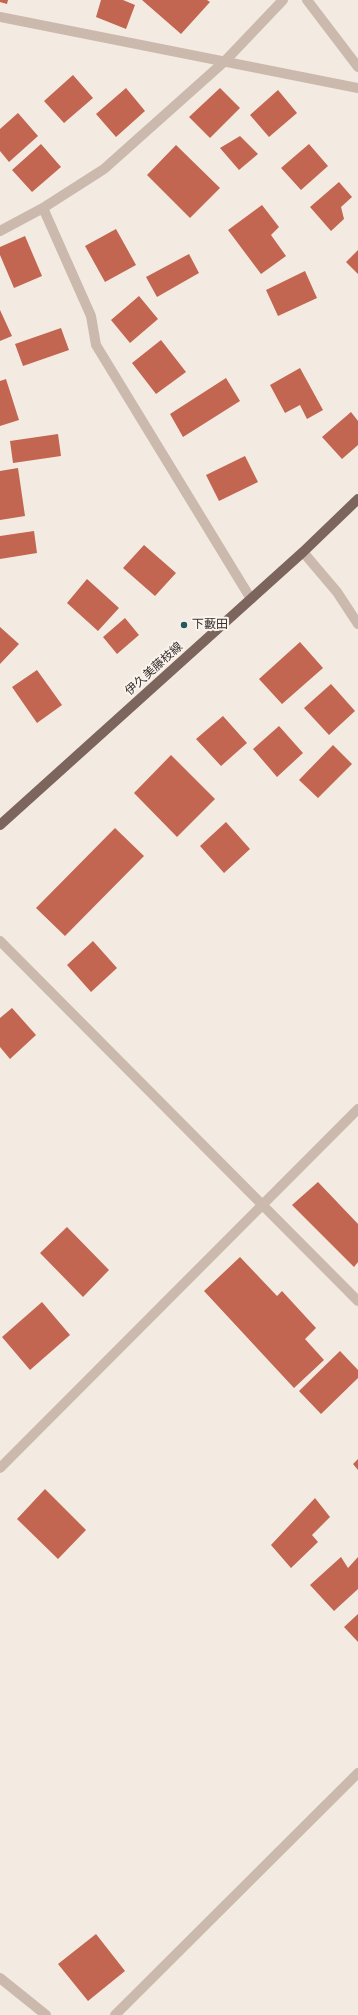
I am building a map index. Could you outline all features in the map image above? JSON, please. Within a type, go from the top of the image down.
[{"type":"main road","name":"伊久美藤枝線","points":[[0,825],[303,552],[358,498]]},
{"type":"street","points":[[0,230],[43,208],[104,169],[225,61],[283,0]]},
{"type":"street","points":[[307,0],[358,67]]},
{"type":"street","points":[[0,17],[358,88]]},
{"type":"street","points":[[43,208],[92,316],[96,345],[251,599]]},
{"type":"street","points":[[303,552],[337,592],[358,624]]},
{"type":"street","points":[[0,941],[358,1301]]},
{"type":"street","points":[[0,1468],[358,1109]]},
{"type":"street","points":[[115,2015],[358,1773]]},
{"type":"street","points":[[0,1978],[46,2015]]},
{"type":"building","points":[[0,0],[8,0],[7,4],[0,2]]},
{"type":"building","points":[[101,0],[123,0],[135,5],[126,29],[96,17]]},
{"type":"building","points":[[142,0],[207,0],[210,2],[181,34]]},
{"type":"building","points":[[73,75],[93,98],[64,123],[44,101]]},
{"type":"building","points":[[126,88],[145,111],[116,137],[96,114]]},
{"type":"building","points":[[220,88],[240,108],[210,138],[189,117]]},
{"type":"building","points":[[278,90],[297,113],[269,137],[250,115]]},
{"type":"building","points":[[18,113],[38,136],[9,162],[0,151],[0,129]]},
{"type":"building","points":[[240,136],[258,154],[239,170],[220,148]]},
{"type":"building","points":[[41,144],[61,167],[32,192],[12,170]]},
{"type":"building","points":[[309,144],[328,166],[301,190],[281,168]]},
{"type":"building","points":[[176,145],[220,188],[190,218],[147,175]]},
{"type":"building","points":[[339,182],[352,197],[341,207],[344,219],[331,231],[310,207]]},
{"type":"building","points":[[262,205],[279,227],[271,235],[286,256],[261,274],[228,230]]},
{"type":"building","points":[[116,229],[136,265],[105,282],[85,246]]},
{"type":"building","points":[[25,236],[42,276],[14,288],[0,255],[0,247]]},
{"type":"building","points":[[358,250],[358,274],[346,262]]},
{"type":"building","points":[[189,254],[199,273],[157,297],[146,277]]},
{"type":"building","points":[[305,271],[317,298],[278,316],[266,290]]},
{"type":"building","points":[[139,296],[158,319],[130,343],[111,320]]},
{"type":"building","points":[[0,310],[12,336],[0,341]]},
{"type":"building","points":[[61,328],[69,350],[23,366],[15,344]]},
{"type":"building","points":[[161,340],[186,372],[156,394],[132,363]]},
{"type":"building","points":[[300,368],[323,410],[307,419],[300,405],[285,413],[270,385]]},
{"type":"building","points":[[226,378],[240,401],[183,437],[170,414]]},
{"type":"building","points":[[6,379],[19,420],[0,426],[0,381]]},
{"type":"building","points":[[351,412],[358,421],[358,445],[342,459],[322,437]]},
{"type":"building","points":[[58,434],[61,456],[13,463],[10,441]]},
{"type":"building","points":[[245,456],[258,482],[219,501],[206,475]]},
{"type":"building","points":[[18,468],[25,516],[0,520],[0,471]]},
{"type":"building","points":[[34,531],[37,553],[0,559],[0,536]]},
{"type":"building","points":[[144,545],[176,573],[155,596],[123,568]]},
{"type":"building","points":[[87,579],[119,608],[98,631],[67,603]]},
{"type":"building","points":[[125,618],[139,635],[117,654],[103,637]]},
{"type":"building","points":[[0,627],[19,644],[0,664]]},
{"type":"building","points":[[300,642],[323,668],[282,704],[259,679]]},
{"type":"building","points":[[37,670],[62,705],[37,723],[12,687]]},
{"type":"building","points":[[331,684],[355,711],[329,735],[304,708]]},
{"type":"building","points":[[223,716],[247,743],[221,766],[196,739]]},
{"type":"building","points":[[279,726],[303,753],[277,777],[253,749]]},
{"type":"building","points":[[333,745],[352,764],[318,798],[299,780]]},
{"type":"building","points":[[171,755],[215,799],[177,837],[134,793]]},
{"type":"building","points":[[226,822],[250,849],[224,873],[200,846]]},
{"type":"building","points":[[115,828],[144,856],[65,936],[36,908]]},
{"type":"building","points":[[93,941],[117,968],[91,992],[67,965]]},
{"type":"building","points":[[12,1008],[36,1035],[10,1059],[0,1047],[0,1018]]},
{"type":"building","points":[[318,1182],[358,1224],[358,1262],[354,1267],[292,1205]]},
{"type":"building","points":[[67,1227],[109,1270],[83,1297],[40,1253]]},
{"type":"building","points":[[240,1257],[277,1296],[282,1291],[316,1328],[305,1339],[324,1360],[294,1388],[204,1291]]},
{"type":"building","points":[[42,1302],[70,1335],[30,1370],[2,1337]]},
{"type":"building","points":[[340,1351],[358,1370],[358,1378],[321,1414],[299,1391]]},
{"type":"building","points":[[358,1459],[358,1470],[353,1464]]},
{"type":"building","points":[[45,1489],[86,1530],[58,1559],[17,1519]]},
{"type":"building","points":[[315,1498],[330,1517],[312,1535],[318,1542],[291,1568],[271,1545]]},
{"type":"building","points":[[341,1557],[348,1568],[358,1557],[358,1589],[334,1611],[310,1585]]},
{"type":"building","points":[[358,1614],[358,1642],[344,1627]]},
{"type":"building","points":[[96,1934],[125,1971],[88,2001],[58,1964]]},
{"type":"place","name":"下藪田","points":[[184,625]]}]
